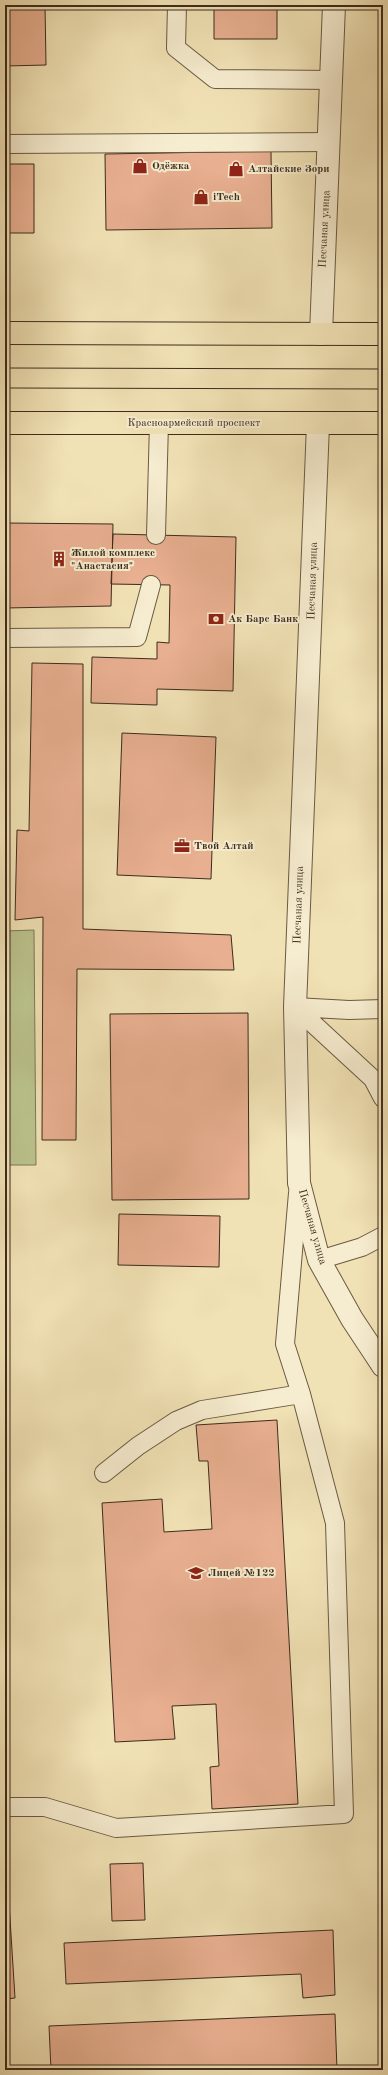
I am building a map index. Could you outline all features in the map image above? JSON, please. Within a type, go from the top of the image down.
[{"type":"main road","points":[[5,333],[383,334]]},
{"type":"main road","name":"Красноармейский проспект","points":[[5,423],[383,423]]},
{"type":"street","name":"Песчаная улица","points":[[321,334],[322,275],[333,80],[334,5]]},
{"type":"street","name":"Песчаная улица","points":[[318,424],[295,1007],[299,1183],[319,1260],[352,1319],[383,1366]]},
{"type":"lane","points":[[177,5],[176,48],[215,79],[333,80]]},
{"type":"lane","points":[[5,144],[330,142]]},
{"type":"lane","points":[[156,536],[159,423]]},
{"type":"lane","points":[[5,638],[137,637],[150,585]]},
{"type":"lane","points":[[295,1007],[349,1010],[383,1009]]},
{"type":"lane","points":[[295,1007],[373,1079],[383,1098]]},
{"type":"lane","points":[[5,1807],[45,1808],[116,1828],[344,1814],[336,1542],[334,1523],[301,1394],[285,1344],[299,1183]]},
{"type":"lane","points":[[319,1260],[362,1247],[383,1236]]},
{"type":"lane","points":[[104,1473],[144,1442],[176,1422],[202,1410],[301,1394]]},
{"type":"green space","points":[[34,930],[36,1165],[5,1165],[5,931]]},
{"type":"building","points":[[5,5],[45,5],[46,65],[5,66]]},
{"type":"building","points":[[214,5],[277,5],[277,39],[214,39]]},
{"type":"building","points":[[271,151],[272,228],[106,230],[105,154]]},
{"type":"building","points":[[5,164],[34,164],[34,233],[5,233]]},
{"type":"building","name":"Жилой комплекс \"Анастасия\"","points":[[5,523],[113,524],[111,606],[5,608]]},
{"type":"building","points":[[113,534],[236,537],[233,691],[157,689],[157,705],[91,703],[92,657],[157,659],[157,642],[169,643],[170,585],[111,584]]},
{"type":"building","points":[[32,663],[83,664],[83,929],[231,935],[234,970],[77,969],[76,1140],[42,1140],[43,917],[15,920],[17,830],[29,831]]},
{"type":"building","points":[[122,733],[216,737],[211,879],[117,875]]},
{"type":"building","points":[[248,1013],[249,1199],[112,1200],[110,1014]]},
{"type":"building","points":[[119,1214],[220,1216],[219,1267],[118,1265]]},
{"type":"building","name":"Лицей №122","points":[[277,1420],[298,1804],[212,1809],[210,1767],[219,1766],[216,1704],[172,1706],[175,1739],[115,1742],[102,1503],[162,1499],[164,1532],[212,1529],[208,1461],[199,1461],[196,1425]]},
{"type":"building","points":[[5,1839],[15,1998],[5,1999]]},
{"type":"building","points":[[143,1863],[145,1920],[112,1921],[110,1864]]},
{"type":"building","points":[[333,1930],[335,1995],[303,1998],[301,1974],[66,1984],[64,1943]]},
{"type":"building","points":[[335,2014],[337,2070],[51,2070],[49,2026]]},
{"type":"tram line","points":[[5,368],[383,369]]},
{"type":"tram line","points":[[5,388],[383,389]]},
{"type":"place","name":"Одёжка","points":[[140,166]]},
{"type":"place","name":"Алтайские Зори","points":[[236,169]]},
{"type":"place","name":"iTech","points":[[201,197]]},
{"type":"place","name":"Жилой комплекс \"Анастасия\"","points":[[59,559]]},
{"type":"place","name":"Ак Барс Банк","points":[[216,619]]},
{"type":"place","name":"Твой Алтай","points":[[182,846]]},
{"type":"place","name":"Лицей №122","points":[[196,1573]]}]
